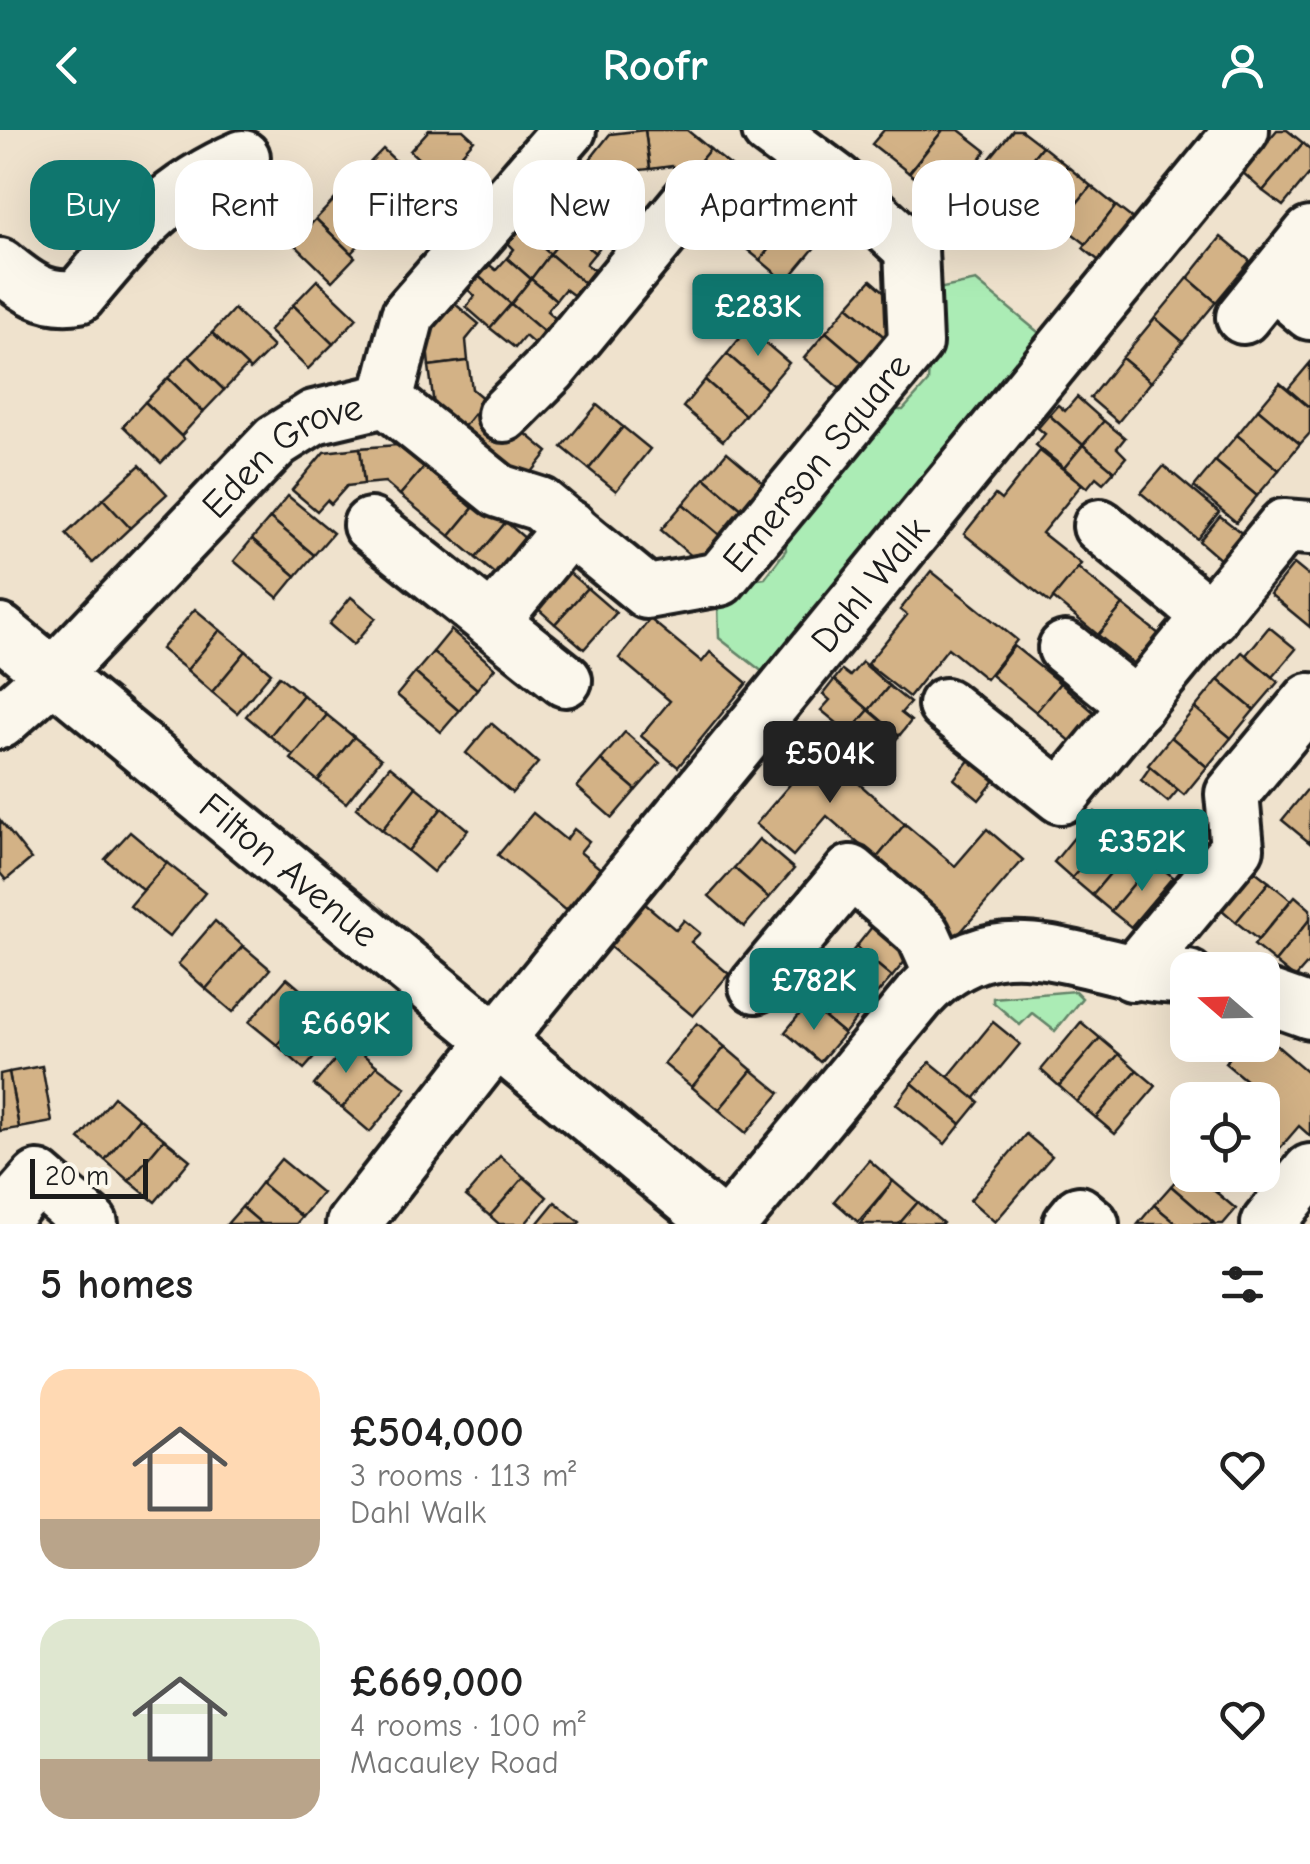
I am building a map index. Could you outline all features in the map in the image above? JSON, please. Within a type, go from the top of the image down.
[{"type":"street","name":"Eden Grove","points":[[0,722],[52,675],[276,442],[314,418],[386,400],[408,314],[570,130]]},
{"type":"street","name":"Emerson Square","points":[[386,400],[482,440],[499,491],[540,504],[647,592],[720,579],[915,343],[911,249],[836,180],[768,130]]},
{"type":"street","name":"Dahl Walk","points":[[353,1224],[497,1040],[1242,130]]},
{"type":"street","points":[[0,265],[25,286],[56,300],[79,296],[139,223],[198,178],[243,157]]},
{"type":"street","points":[[482,440],[551,368],[665,230]]},
{"type":"street","points":[[1275,304],[1310,234]]},
{"type":"street","points":[[370,525],[564,680]]},
{"type":"street","points":[[1100,526],[1210,617]]},
{"type":"street","points":[[945,705],[1061,797],[1284,526],[1310,528]]},
{"type":"street","points":[[492,622],[570,528]]},
{"type":"street","name":"Filton Avenue","points":[[0,631],[719,1224]]},
{"type":"street","points":[[1065,648],[1136,706]]},
{"type":"street","points":[[1132,974],[1237,848],[1232,794],[1310,700]]},
{"type":"street","points":[[756,986],[852,872],[923,934],[941,974]]},
{"type":"street","points":[[730,1224],[941,974],[977,957],[1024,949],[1056,950],[1132,974],[1170,975]]},
{"type":"street","points":[[1280,1002],[1310,1012]]},
{"type":"street","points":[[1268,1224],[1310,1172]]},
{"type":"street","points":[[0,1221],[38,1178],[91,1224]]},
{"type":"street","points":[[1070,1224],[1079,1213],[1092,1224]]},
{"type":"green space","points":[[976,281],[1055,346],[777,683],[719,638],[718,604],[738,582],[765,578],[786,550],[784,525],[879,410],[903,410],[928,382],[933,290]]},
{"type":"green space","points":[[1075,991],[1082,998],[1055,1031],[1032,1013],[1020,1025],[993,1002],[993,998]]},
{"type":"building","points":[[429,130],[463,130],[474,140],[456,160],[420,160],[410,151]]},
{"type":"building","points":[[645,130],[687,130],[710,149],[701,160],[665,160],[665,167],[650,169]]},
{"type":"building","points":[[645,130],[650,169],[645,170],[645,160],[589,160],[610,134]]},
{"type":"building","points":[[884,130],[943,130],[919,160],[912,160],[909,173],[872,144]]},
{"type":"building","points":[[943,130],[959,130],[986,151],[979,160],[919,160]]},
{"type":"building","points":[[1013,130],[1021,130],[1042,146],[1031,160],[989,160]]},
{"type":"building","points":[[1277,130],[1287,130],[1303,143],[1263,191],[1242,172]]},
{"type":"building","points":[[1303,143],[1310,149],[1310,173],[1283,206],[1263,191]]},
{"type":"building","points":[[1042,146],[1060,160],[1031,160]]},
{"type":"building","points":[[383,149],[395,160],[372,160]]},
{"type":"building","points":[[710,149],[724,160],[701,160]]},
{"type":"building","points":[[1075,173],[1091,186],[1075,206]]},
{"type":"building","points":[[1091,186],[1116,206],[1086,244],[1075,236],[1075,206]]},
{"type":"building","points":[[333,201],[333,236],[316,219]]},
{"type":"building","points":[[1116,206],[1142,226],[1108,268],[1083,248]]},
{"type":"building","points":[[316,219],[333,236],[333,250],[348,250],[355,257],[332,281],[300,250],[313,250]]},
{"type":"building","points":[[513,231],[513,248],[505,240]]},
{"type":"building","points":[[1221,237],[1250,261],[1216,302],[1188,278]]},
{"type":"building","points":[[513,250],[545,250],[550,254],[531,279],[507,258]]},
{"type":"building","points":[[553,250],[591,250],[595,253],[586,264],[594,270],[584,283],[550,254]]},
{"type":"building","points":[[748,250],[768,250],[760,260]]},
{"type":"building","points":[[768,250],[813,250],[786,282],[760,260]]},
{"type":"building","points":[[550,254],[584,283],[573,295],[565,289],[556,300],[531,279]]},
{"type":"building","points":[[507,258],[531,279],[511,304],[477,275],[487,263],[496,270]]},
{"type":"building","points":[[477,275],[511,304],[490,328],[466,307],[475,296],[466,288]]},
{"type":"building","points":[[1188,278],[1216,302],[1183,342],[1155,318]]},
{"type":"building","points":[[531,279],[556,300],[547,311],[555,318],[544,332],[511,304]]},
{"type":"building","points":[[317,280],[357,318],[333,344],[293,305]]},
{"type":"building","points":[[871,280],[911,315],[889,341],[848,306]]},
{"type":"building","points":[[448,298],[479,324],[466,340],[468,361],[429,366],[425,327]]},
{"type":"building","points":[[511,304],[544,332],[534,344],[525,336],[515,348],[490,328]]},
{"type":"building","points":[[293,305],[333,344],[308,369],[269,331]]},
{"type":"building","points":[[848,306],[889,341],[867,367],[826,332]]},
{"type":"building","points":[[234,309],[273,347],[250,370],[212,333]]},
{"type":"building","points":[[1155,318],[1183,342],[1151,382],[1122,358]]},
{"type":"building","points":[[748,328],[789,363],[767,389],[727,354]]},
{"type":"building","points":[[826,332],[867,367],[845,393],[804,358]]},
{"type":"building","points":[[212,333],[247,366],[224,390],[189,356]]},
{"type":"building","points":[[727,354],[767,389],[745,415],[705,380]]},
{"type":"building","points":[[189,356],[224,390],[203,412],[168,378]]},
{"type":"building","points":[[1122,358],[1151,382],[1118,422],[1090,398]]},
{"type":"building","points":[[468,361],[472,389],[485,400],[462,429],[434,406],[429,366]]},
{"type":"building","points":[[1310,363],[1310,408],[1288,389]]},
{"type":"building","points":[[168,378],[203,412],[181,436],[145,402]]},
{"type":"building","points":[[705,380],[745,415],[723,441],[683,407]]},
{"type":"building","points":[[1280,383],[1310,408],[1310,433],[1300,444],[1258,409]]},
{"type":"building","points":[[1077,397],[1104,421],[1083,445],[1049,415],[1058,405],[1065,411]]},
{"type":"building","points":[[485,400],[548,452],[525,481],[462,429]]},
{"type":"building","points":[[145,402],[184,439],[161,463],[123,426]]},
{"type":"building","points":[[597,405],[623,427],[589,469],[562,447]]},
{"type":"building","points":[[1258,409],[1300,444],[1279,470],[1237,435]]},
{"type":"building","points":[[1049,415],[1083,445],[1064,468],[1036,445],[1045,434],[1038,428]]},
{"type":"building","points":[[1104,421],[1125,438],[1117,448],[1126,457],[1114,471],[1083,445]]},
{"type":"building","points":[[623,427],[650,449],[616,491],[589,469]]},
{"type":"building","points":[[1237,435],[1279,470],[1257,496],[1215,461]]},
{"type":"building","points":[[397,445],[424,467],[400,495],[385,482],[364,484],[360,448]]},
{"type":"building","points":[[1083,445],[1114,471],[1103,483],[1096,477],[1087,488],[1064,468]]},
{"type":"building","points":[[360,448],[364,484],[347,486],[331,504],[327,500],[317,511],[292,490],[324,452]]},
{"type":"building","points":[[1040,451],[1082,484],[1042,533],[1081,564],[1050,603],[964,534],[995,495],[1001,500]]},
{"type":"building","points":[[727,452],[767,486],[745,512],[705,478]]},
{"type":"building","points":[[1215,461],[1257,496],[1236,522],[1194,487]]},
{"type":"building","points":[[140,465],[167,494],[130,528],[103,499]]},
{"type":"building","points":[[1164,466],[1219,512],[1197,539],[1141,493]]},
{"type":"building","points":[[424,467],[473,508],[450,536],[400,495]]},
{"type":"building","points":[[705,478],[745,512],[723,538],[683,504]]},
{"type":"building","points":[[288,496],[333,533],[314,555],[270,518]]},
{"type":"building","points":[[103,499],[130,528],[93,563],[66,534]]},
{"type":"building","points":[[480,500],[506,522],[476,558],[450,536]]},
{"type":"building","points":[[683,504],[723,538],[701,564],[661,530]]},
{"type":"building","points":[[1220,516],[1244,535],[1222,561],[1199,541]]},
{"type":"building","points":[[270,518],[314,555],[296,576],[252,539]]},
{"type":"building","points":[[506,522],[534,546],[504,582],[476,558]]},
{"type":"building","points":[[252,539],[296,576],[278,598],[234,561]]},
{"type":"building","points":[[558,563],[587,588],[555,624],[527,599]]},
{"type":"building","points":[[1294,564],[1310,577],[1310,627],[1270,594]]},
{"type":"building","points":[[1078,568],[1123,605],[1098,635],[1053,598]]},
{"type":"building","points":[[931,571],[1017,640],[986,679],[948,648],[909,697],[867,664],[907,615],[900,610]]},
{"type":"building","points":[[587,588],[616,613],[584,649],[555,624]]},
{"type":"building","points":[[351,597],[376,618],[353,645],[329,624]]},
{"type":"building","points":[[1123,605],[1170,643],[1145,673],[1098,635]]},
{"type":"building","points":[[195,609],[220,630],[187,670],[161,649]]},
{"type":"building","points":[[650,619],[702,662],[710,652],[747,683],[678,767],[641,736],[670,701],[619,658]]},
{"type":"building","points":[[1269,627],[1296,649],[1272,677],[1246,655]]},
{"type":"building","points":[[220,630],[246,651],[212,692],[187,670]]},
{"type":"building","points":[[451,630],[495,668],[477,689],[433,652]]},
{"type":"building","points":[[1014,646],[1060,683],[1036,712],[991,675]]},
{"type":"building","points":[[246,651],[271,673],[237,713],[212,692]]},
{"type":"building","points":[[433,652],[477,689],[459,711],[415,673]]},
{"type":"building","points":[[1242,652],[1278,682],[1254,710],[1218,680]]},
{"type":"building","points":[[862,662],[889,686],[869,710],[834,680],[842,670],[850,676]]},
{"type":"building","points":[[415,673],[459,711],[441,732],[397,695]]},
{"type":"building","points":[[279,676],[303,695],[270,736],[246,716]]},
{"type":"building","points":[[834,680],[869,710],[849,733],[821,710],[830,700],[823,694]]},
{"type":"building","points":[[1218,680],[1254,710],[1231,738],[1195,708]]},
{"type":"building","points":[[1060,683],[1103,720],[1080,749],[1036,712]]},
{"type":"building","points":[[889,686],[910,703],[901,713],[911,721],[899,736],[869,710]]},
{"type":"building","points":[[303,695],[327,715],[294,756],[270,736]]},
{"type":"building","points":[[1195,708],[1231,738],[1207,767],[1171,737]]},
{"type":"building","points":[[869,710],[899,736],[888,749],[881,742],[872,753],[849,733]]},
{"type":"building","points":[[327,715],[354,737],[318,781],[291,759]]},
{"type":"building","points":[[491,723],[538,763],[512,793],[466,753]]},
{"type":"building","points":[[625,732],[660,763],[636,790],[601,760]]},
{"type":"building","points":[[354,737],[381,759],[346,803],[318,781]]},
{"type":"building","points":[[1171,737],[1207,767],[1184,795],[1148,765]]},
{"type":"building","points":[[827,741],[864,773],[856,781],[905,824],[876,859],[827,816],[793,856],[756,824]]},
{"type":"building","points":[[975,753],[1000,774],[979,800],[954,779]]},
{"type":"building","points":[[601,760],[636,790],[612,818],[577,787]]},
{"type":"building","points":[[390,766],[416,787],[382,830],[356,808]]},
{"type":"building","points":[[1150,767],[1178,790],[1168,802],[1141,780]]},
{"type":"building","points":[[1310,786],[1310,843],[1282,820]]},
{"type":"building","points":[[416,787],[442,808],[408,851],[382,830]]},
{"type":"building","points":[[442,808],[468,830],[433,872],[408,851]]},
{"type":"building","points":[[1095,812],[1115,828],[1072,878],[1054,862]]},
{"type":"building","points":[[533,813],[566,840],[574,829],[589,841],[580,852],[618,883],[583,925],[498,855]]},
{"type":"building","points":[[0,820],[31,859],[6,880],[0,873]]},
{"type":"building","points":[[905,824],[955,866],[987,829],[1023,860],[951,943],[925,901],[876,859]]},
{"type":"building","points":[[1115,828],[1134,845],[1092,895],[1072,878]]},
{"type":"building","points":[[130,832],[167,863],[143,890],[105,859]]},
{"type":"building","points":[[759,839],[794,869],[769,898],[734,868]]},
{"type":"building","points":[[1134,845],[1153,861],[1111,911],[1092,895]]},
{"type":"building","points":[[1153,861],[1173,877],[1131,927],[1111,911]]},
{"type":"building","points":[[167,863],[205,893],[169,937],[130,906]]},
{"type":"building","points":[[1247,865],[1269,882],[1236,922],[1215,904]]},
{"type":"building","points":[[734,868],[769,898],[744,927],[709,896]]},
{"type":"building","points":[[1173,877],[1191,893],[1150,944],[1131,927]]},
{"type":"building","points":[[1269,882],[1291,900],[1258,940],[1236,922]]},
{"type":"building","points":[[1295,896],[1310,909],[1310,919],[1280,956],[1280,952],[1263,952],[1254,945]]},
{"type":"building","points":[[644,903],[676,930],[684,920],[700,933],[691,942],[729,974],[693,1016],[609,946]]},
{"type":"building","points":[[879,918],[915,949],[892,977],[856,947]]},
{"type":"building","points":[[1310,919],[1310,961],[1295,978],[1280,966],[1280,956]]},
{"type":"building","points":[[215,921],[243,946],[206,989],[178,964]]},
{"type":"building","points":[[243,946],[270,969],[233,1012],[206,989]]},
{"type":"building","points":[[856,947],[892,977],[867,1005],[832,975]]},
{"type":"building","points":[[832,975],[867,1005],[844,1034],[808,1004]]},
{"type":"building","points":[[287,978],[315,1002],[277,1045],[249,1022]]},
{"type":"building","points":[[315,1002],[342,1026],[304,1069],[277,1045]]},
{"type":"building","points":[[808,1004],[844,1034],[820,1062],[785,1032]]},
{"type":"building","points":[[993,1022],[1020,1044],[974,1099],[948,1077]]},
{"type":"building","points":[[1081,1022],[1100,1038],[1059,1086],[1041,1070]]},
{"type":"building","points":[[697,1023],[725,1047],[692,1087],[664,1064]]},
{"type":"building","points":[[1100,1038],[1119,1054],[1077,1102],[1059,1086]]},
{"type":"building","points":[[349,1043],[377,1066],[342,1108],[314,1085]]},
{"type":"building","points":[[725,1047],[752,1070],[719,1110],[692,1087]]},
{"type":"building","points":[[1280,1048],[1310,1074],[1310,1136],[1299,1126],[1280,1148],[1280,1082],[1248,1082],[1225,1063],[1280,1062]]},
{"type":"building","points":[[1119,1054],[1137,1070],[1096,1118],[1077,1102]]},
{"type":"building","points":[[930,1062],[979,1102],[961,1124],[912,1083]]},
{"type":"building","points":[[42,1066],[52,1122],[19,1128],[9,1072]]},
{"type":"building","points":[[377,1066],[406,1088],[370,1132],[342,1108]]},
{"type":"building","points":[[752,1070],[780,1093],[746,1133],[719,1110]]},
{"type":"building","points":[[1137,1070],[1156,1086],[1115,1134],[1096,1118]]},
{"type":"building","points":[[9,1072],[19,1128],[0,1131],[0,1074]]},
{"type":"building","points":[[912,1083],[961,1124],[945,1144],[896,1104]]},
{"type":"building","points":[[114,1097],[139,1118],[105,1160],[79,1139]]},
{"type":"building","points":[[139,1118],[164,1139],[129,1181],[105,1160]]},
{"type":"building","points":[[1026,1134],[1052,1156],[995,1222],[970,1200]]},
{"type":"building","points":[[164,1139],[190,1160],[155,1202],[129,1181]]},
{"type":"building","points":[[500,1156],[524,1177],[490,1216],[466,1196]]},
{"type":"building","points":[[281,1159],[322,1193],[302,1217],[261,1183]]},
{"type":"building","points":[[869,1160],[893,1181],[858,1222],[834,1201]]},
{"type":"building","points":[[524,1177],[547,1197],[525,1224],[499,1224],[490,1216]]},
{"type":"building","points":[[893,1181],[918,1202],[899,1224],[860,1224]]},
{"type":"building","points":[[261,1183],[302,1217],[296,1224],[262,1224],[242,1207]]},
{"type":"building","points":[[1170,1187],[1170,1192],[1178,1192],[1215,1224],[1177,1224],[1154,1205]]},
{"type":"building","points":[[1178,1192],[1216,1192],[1236,1209],[1223,1224],[1215,1224]]},
{"type":"building","points":[[555,1202],[580,1222],[537,1224]]},
{"type":"building","points":[[918,1202],[943,1223],[899,1224]]},
{"type":"building","points":[[1154,1205],[1177,1224],[1138,1224]]},
{"type":"building","points":[[242,1207],[262,1224],[227,1224]]}]
